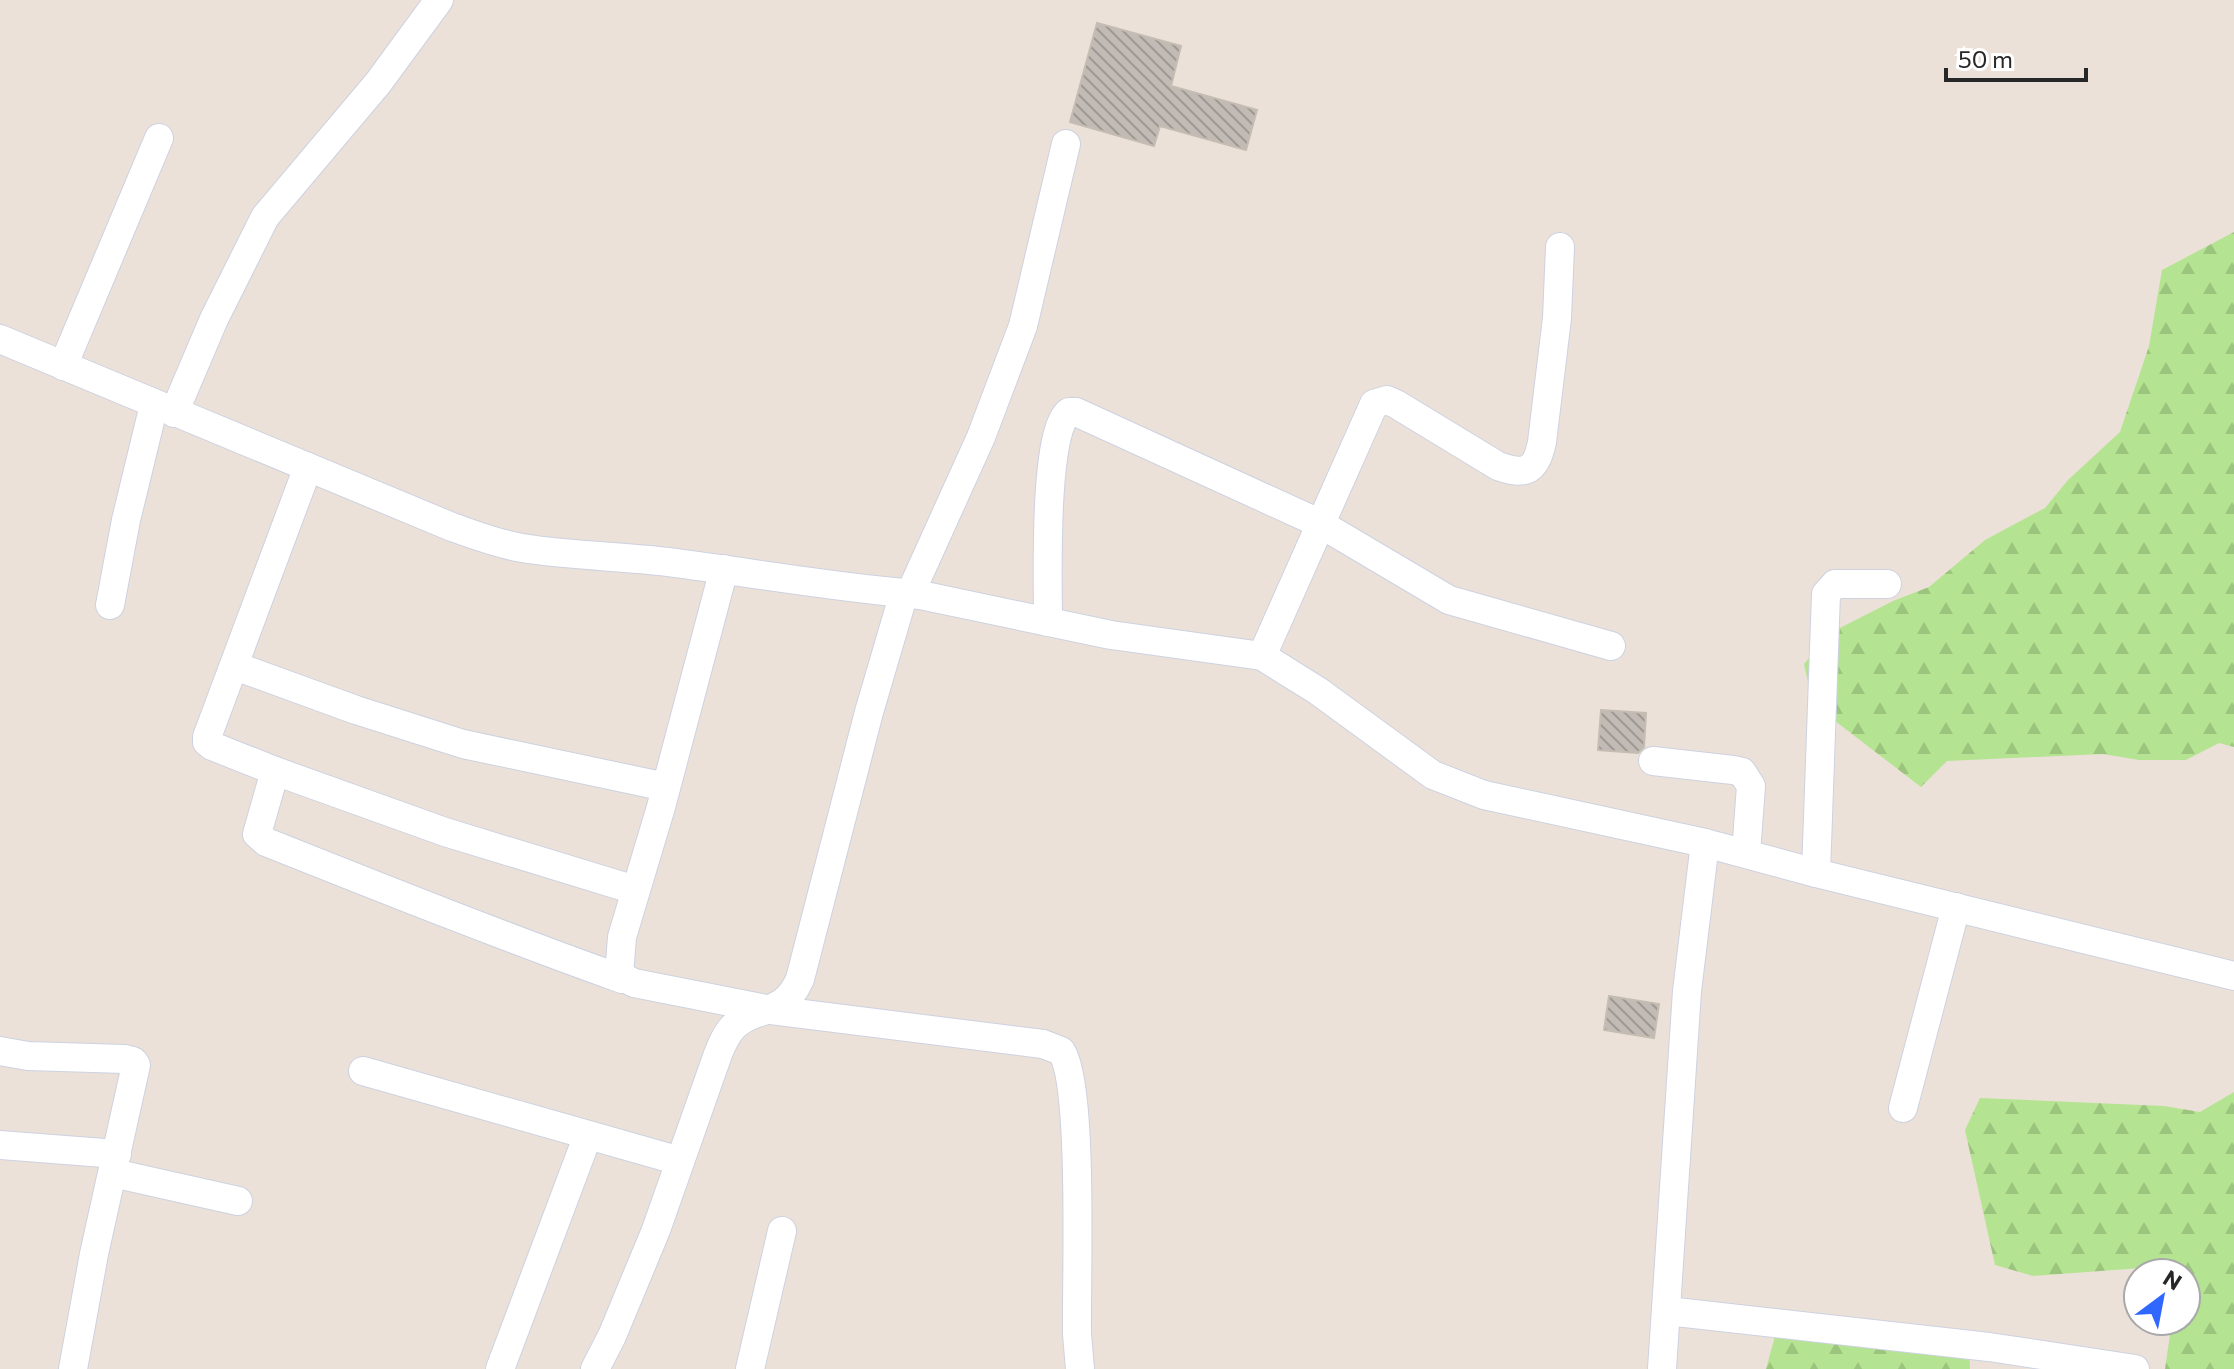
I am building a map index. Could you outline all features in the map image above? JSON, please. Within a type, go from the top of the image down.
[{"type":"street","points":[[110,605],[126,520],[164,409],[265,217],[378,83],[439,0]]},
{"type":"street","points":[[63,366],[159,138]]},
{"type":"street","points":[[595,1369],[632,1292],[727,1035],[736,1024],[783,1003],[800,979],[869,712],[907,594],[981,437],[1023,326],[1066,144]]},
{"type":"street","points":[[1262,656],[1369,413],[1380,401],[1396,404],[1498,466],[1524,471],[1534,465],[1539,458],[1542,442],[1557,318],[1560,247]]},
{"type":"street","points":[[0,339],[452,527],[497,542],[522,548],[724,569],[907,594],[1111,635],[1262,656],[1318,691],[1433,775],[1484,795],[1705,843],[2234,976]]},
{"type":"street","points":[[1048,622],[1053,455],[1063,416],[1076,412],[1319,523],[1449,600],[1611,646]]},
{"type":"street","points":[[308,467],[207,742],[275,771],[445,832],[635,890]]},
{"type":"street","points":[[622,979],[618,971],[619,952],[724,569]]},
{"type":"street","points":[[1816,873],[1826,594],[1835,584],[1887,584]]},
{"type":"street","points":[[235,666],[356,710],[463,744],[666,787]]},
{"type":"street","points":[[1653,761],[1742,772],[1751,786],[1746,853]]},
{"type":"street","points":[[275,771],[257,827],[260,838],[509,938],[622,979],[771,1010],[1043,1044],[1061,1051],[1071,1075],[1075,1116],[1080,1369]]},
{"type":"street","points":[[1662,1369],[1687,991],[1705,843]]},
{"type":"street","points":[[1903,1108],[1956,907]]},
{"type":"street","points":[[0,1051],[28,1056],[133,1061],[136,1071],[94,1254],[73,1369]]},
{"type":"street","points":[[363,1071],[680,1161]]},
{"type":"street","points":[[500,1369],[588,1135]]},
{"type":"street","points":[[0,1145],[115,1164],[238,1201]]},
{"type":"street","points":[[750,1369],[782,1231]]},
{"type":"street","points":[[1667,1311],[1989,1347],[2135,1369]]},
{"type":"green space","points":[[2234,232],[2234,747],[2219,743],[2186,760],[2139,760],[2103,754],[1947,761],[1921,787],[1813,704],[1804,664],[1830,633],[1893,601],[1929,587],[1985,540],[2045,508],[2068,480],[2120,432],[2149,346],[2162,270]]},
{"type":"green space","points":[[2234,1092],[2234,1369],[2165,1369],[2170,1337],[2202,1337],[2202,1257],[2122,1257],[2122,1269],[2033,1276],[1995,1265],[1965,1130],[1980,1098],[2164,1106],[2200,1112]]},
{"type":"green space","points":[[1775,1336],[1969,1346],[1970,1369],[1766,1369]]},
{"type":"building","points":[[1097,23],[1181,46],[1171,86],[1257,110],[1246,150],[1160,126],[1154,146],[1070,122]]},
{"type":"building","points":[[1601,710],[1646,713],[1644,747],[1638,753],[1598,750]]},
{"type":"building","points":[[1609,996],[1659,1004],[1654,1038],[1604,1030]]}]
